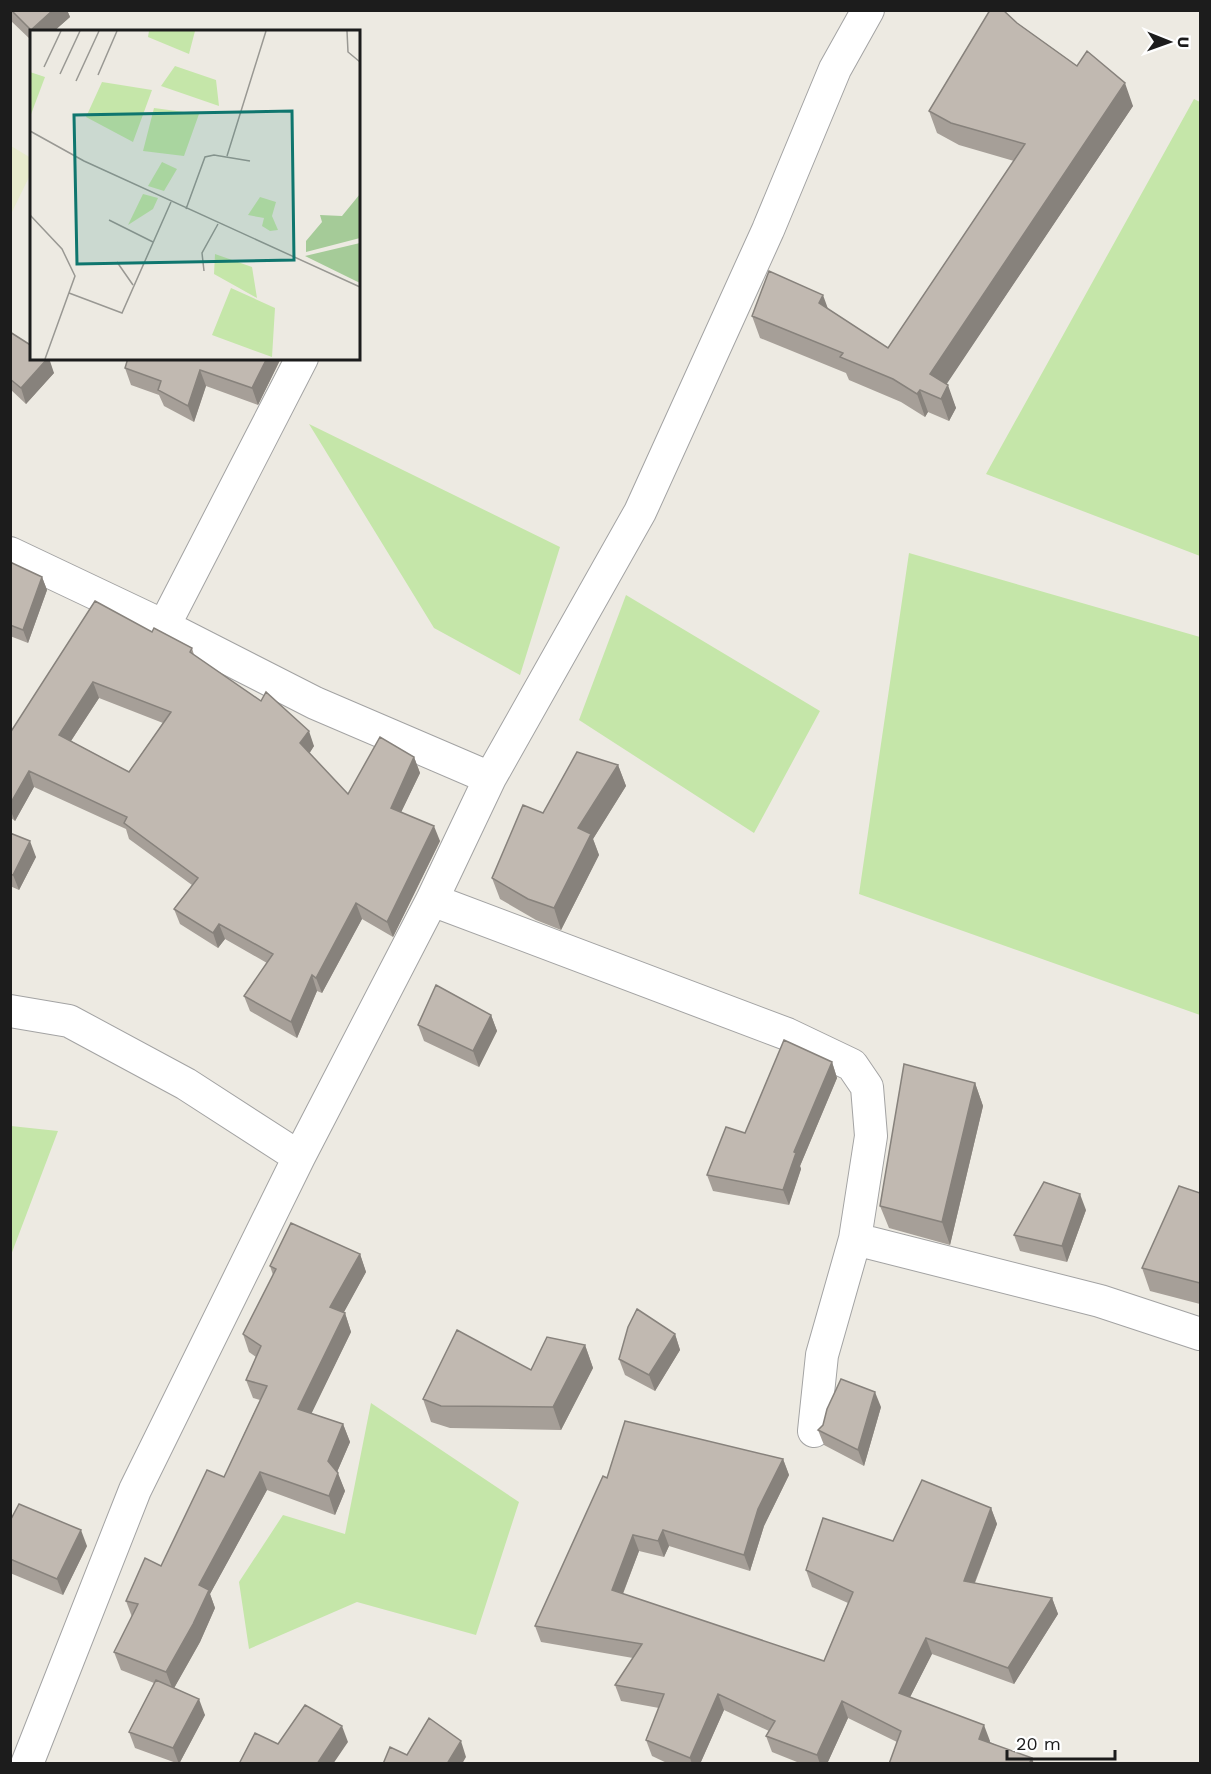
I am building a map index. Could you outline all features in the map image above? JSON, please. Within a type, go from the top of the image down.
[{"type":"street","points":[[27,1764],[135,1490],[299,1157],[432,900],[490,778],[640,512],[768,230],[835,69],[868,10]]},
{"type":"street","points":[[164,626],[301,360]]},
{"type":"street","points":[[10,552],[315,702],[490,778]]},
{"type":"street","points":[[432,900],[787,1035],[852,1065],[867,1087],[871,1136],[855,1239],[822,1355],[814,1431]]},
{"type":"street","points":[[10,1011],[69,1021],[186,1084],[299,1157]]},
{"type":"street","points":[[855,1239],[1100,1301],[1200,1334]]},
{"type":"green space","points":[[1194,99],[1200,102],[1200,556],[986,474]]},
{"type":"green space","points":[[11,146],[30,157],[30,175],[11,214]]},
{"type":"green space","points":[[309,424],[560,547],[520,675],[434,628]]},
{"type":"green space","points":[[909,553],[1200,637],[1200,1015],[859,894]]},
{"type":"green space","points":[[626,595],[820,711],[754,833],[579,720]]},
{"type":"green space","points":[[10,1126],[58,1131],[11,1255]]},
{"type":"green space","points":[[371,1403],[519,1502],[476,1635],[357,1602],[249,1649],[239,1582],[283,1515],[345,1534]]},
{"type":"building","points":[[11,10],[53,10],[31,30]]},
{"type":"building","points":[[990,10],[1003,10],[1017,23],[1077,66],[1087,51],[1125,83],[930,374],[948,385],[941,399],[920,390],[917,394],[893,379],[840,357],[843,353],[752,316],[769,271],[823,295],[819,303],[888,348],[1025,144],[951,123],[929,111]]},
{"type":"building","points":[[10,332],[30,345],[30,360],[46,360],[21,388],[10,379]]},
{"type":"building","points":[[127,360],[266,360],[252,388],[200,370],[188,406],[158,390],[161,381],[125,368]]},
{"type":"building","points":[[10,562],[42,577],[23,630],[10,625]]},
{"type":"building","points":[[95,601],[152,632],[154,628],[192,648],[190,652],[261,701],[266,692],[309,731],[300,743],[348,794],[380,737],[414,757],[391,808],[434,826],[387,922],[356,903],[316,978],[312,975],[291,1022],[244,996],[273,954],[219,924],[213,933],[174,909],[198,878],[124,823],[127,817],[29,771],[10,804],[10,733]],"holes":[[[93,682],[171,712],[129,772],[59,735]]]},
{"type":"building","points":[[577,752],[618,765],[578,828],[591,834],[554,908],[528,899],[492,878],[523,805],[543,813]]},
{"type":"building","points":[[10,833],[30,841],[13,875],[10,874]]},
{"type":"building","points":[[436,985],[491,1015],[473,1051],[418,1025]]},
{"type":"building","points":[[784,1040],[832,1062],[794,1152],[796,1153],[783,1190],[707,1175],[726,1127],[745,1133]]},
{"type":"building","points":[[904,1064],[975,1083],[942,1222],[880,1206]]},
{"type":"building","points":[[1044,1182],[1080,1194],[1062,1246],[1014,1235]]},
{"type":"building","points":[[1179,1186],[1200,1193],[1200,1283],[1142,1268]]},
{"type":"building","points":[[291,1223],[360,1254],[330,1307],[345,1313],[298,1409],[343,1424],[328,1461],[338,1473],[329,1496],[260,1472],[199,1585],[209,1590],[166,1672],[114,1652],[138,1604],[126,1601],[145,1558],[161,1566],[207,1470],[224,1477],[267,1386],[246,1380],[261,1346],[243,1334],[276,1269],[270,1266]]},
{"type":"building","points":[[637,1309],[675,1334],[649,1375],[619,1359],[628,1327]]},
{"type":"building","points":[[457,1330],[531,1370],[547,1337],[585,1345],[553,1407],[441,1406],[423,1399]]},
{"type":"building","points":[[841,1379],[875,1392],[858,1450],[818,1430],[823,1425],[827,1409]]},
{"type":"building","points":[[625,1421],[783,1459],[758,1509],[744,1555],[663,1530],[658,1541],[633,1535],[612,1590],[824,1661],[853,1592],[806,1570],[823,1518],[893,1541],[922,1480],[991,1508],[964,1581],[1052,1598],[1008,1668],[926,1638],[899,1693],[984,1725],[979,1739],[1032,1758],[1029,1764],[889,1764],[901,1731],[842,1701],[817,1755],[766,1736],[775,1721],[718,1694],[690,1758],[646,1740],[664,1694],[615,1685],[642,1644],[535,1626],[603,1476],[607,1478]]},
{"type":"building","points":[[19,1504],[81,1530],[57,1579],[10,1559],[10,1521]]},
{"type":"building","points":[[156,1680],[199,1699],[173,1748],[129,1732]]},
{"type":"building","points":[[305,1705],[342,1726],[317,1764],[239,1764],[255,1733],[278,1744]]},
{"type":"building","points":[[429,1718],[461,1741],[447,1764],[383,1764],[390,1747],[407,1755]]}]
